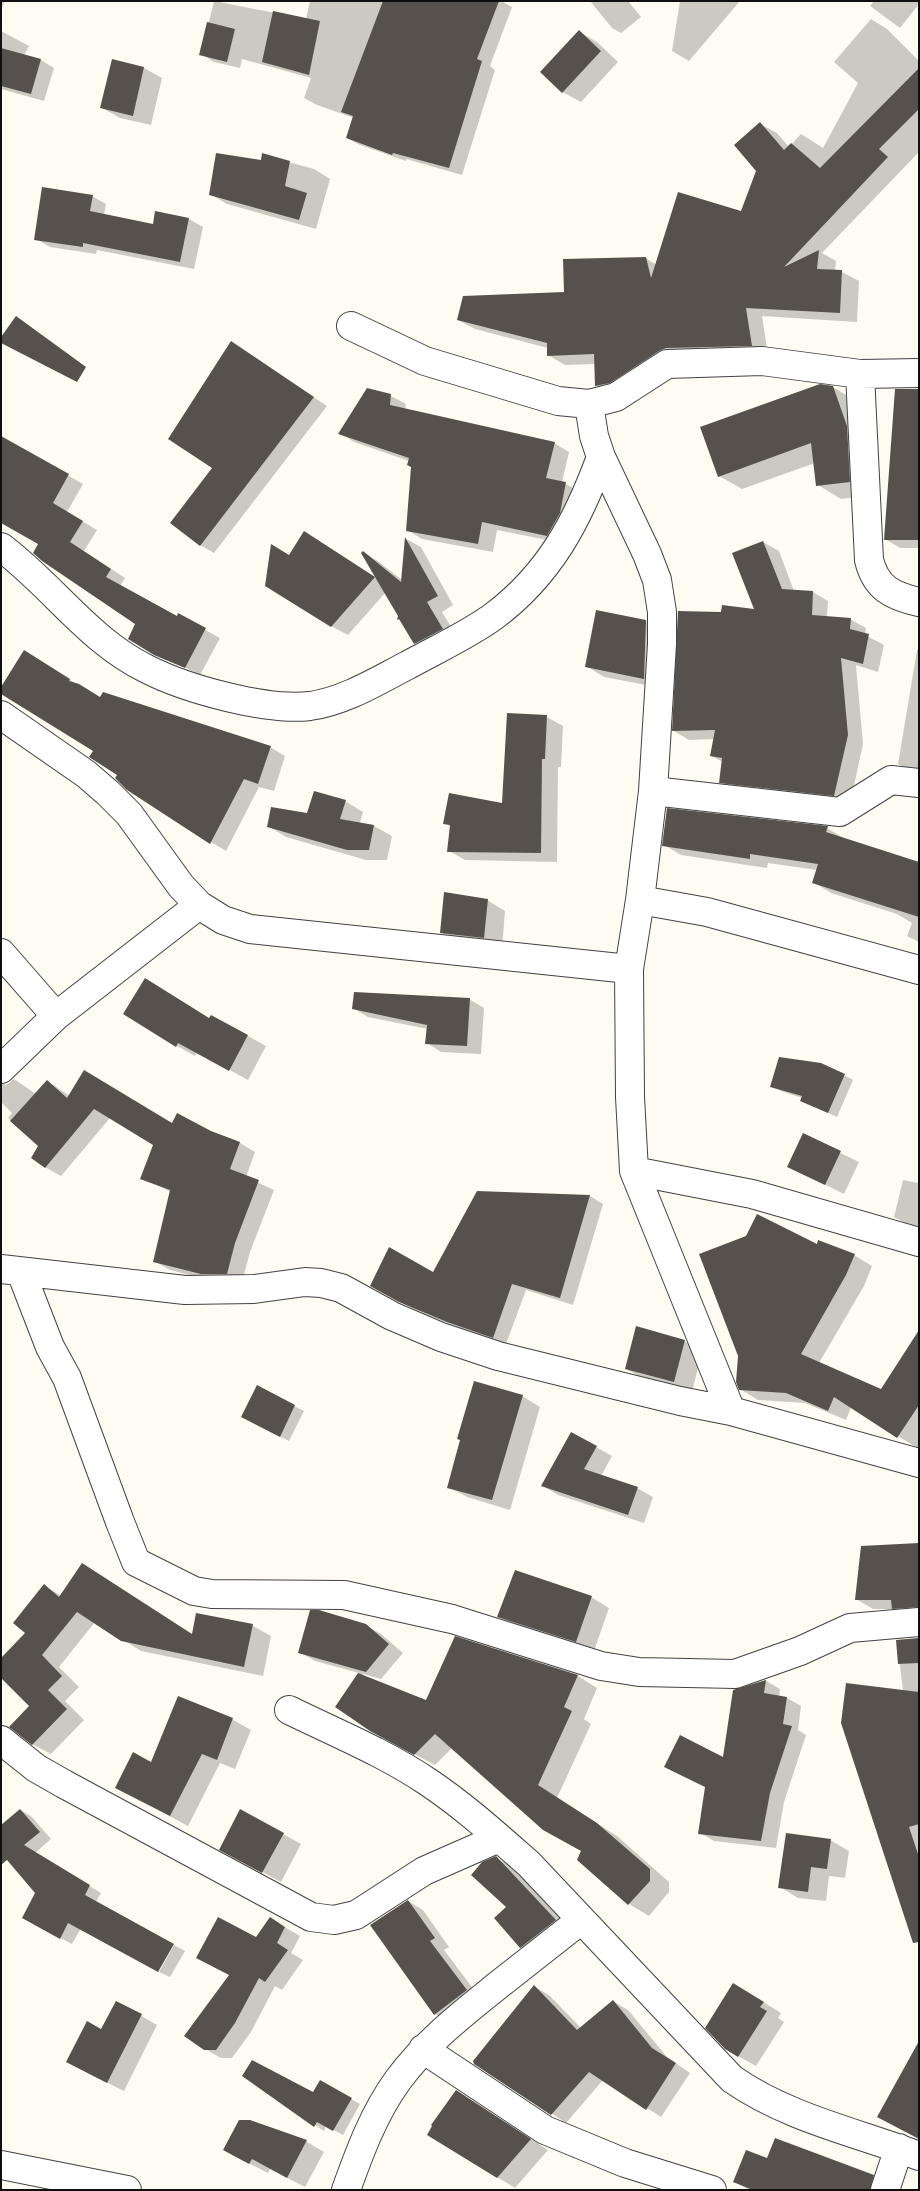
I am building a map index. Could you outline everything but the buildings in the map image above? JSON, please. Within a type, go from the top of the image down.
[{"type":"street","points":[[351,326],[425,361],[558,401],[589,404],[616,397],[667,364],[762,361],[860,374],[919,373]]},
{"type":"street","points":[[860,374],[872,572],[888,592],[919,602]]},
{"type":"street","points":[[589,404],[594,436],[601,456],[647,554],[656,580],[662,612],[662,644],[653,791],[640,900],[629,969],[630,1097],[634,1170],[731,1411]]},
{"type":"street","points":[[1,547],[32,573],[80,622],[101,640],[147,670],[197,688],[242,699],[275,706],[309,706],[342,698],[373,683],[471,630],[494,616],[514,599],[550,560],[566,538],[578,514],[601,456]]},
{"type":"street","points":[[1,715],[86,774],[108,793],[135,822],[181,886],[199,905],[224,920],[250,929],[629,969]]},
{"type":"street","points":[[653,791],[840,812],[891,780],[919,783]]},
{"type":"street","points":[[640,900],[707,912],[919,970]]},
{"type":"street","points":[[1,1069],[56,1016],[199,905]]},
{"type":"street","points":[[1,953],[56,1016]]},
{"type":"street","points":[[634,1170],[752,1194],[919,1242]]},
{"type":"street","points":[[11,1271],[185,1290],[254,1290],[305,1282],[321,1283],[341,1288],[392,1316],[441,1337],[498,1356],[680,1401],[731,1411],[919,1463]]},
{"type":"street","points":[[11,1271],[67,1378],[136,1562],[194,1592],[212,1594],[353,1596],[452,1619],[601,1666],[639,1672],[735,1674],[800,1651],[850,1628],[919,1622]]},
{"type":"street","points":[[289,1710],[382,1754],[429,1782],[499,1838],[529,1864],[732,2079],[754,2095],[779,2107],[909,2152],[885,2190]]},
{"type":"street","points":[[1,1740],[36,1768],[64,1784],[311,1917],[334,1920],[356,1915],[424,1872],[499,1838]]},
{"type":"street","points":[[347,2190],[360,2152],[376,2115],[398,2081],[423,2049],[446,2026],[581,1920]]},
{"type":"street","points":[[423,2049],[545,2130],[625,2163],[712,2190]]},
{"type":"street","points":[[1,2165],[127,2190]]}]
